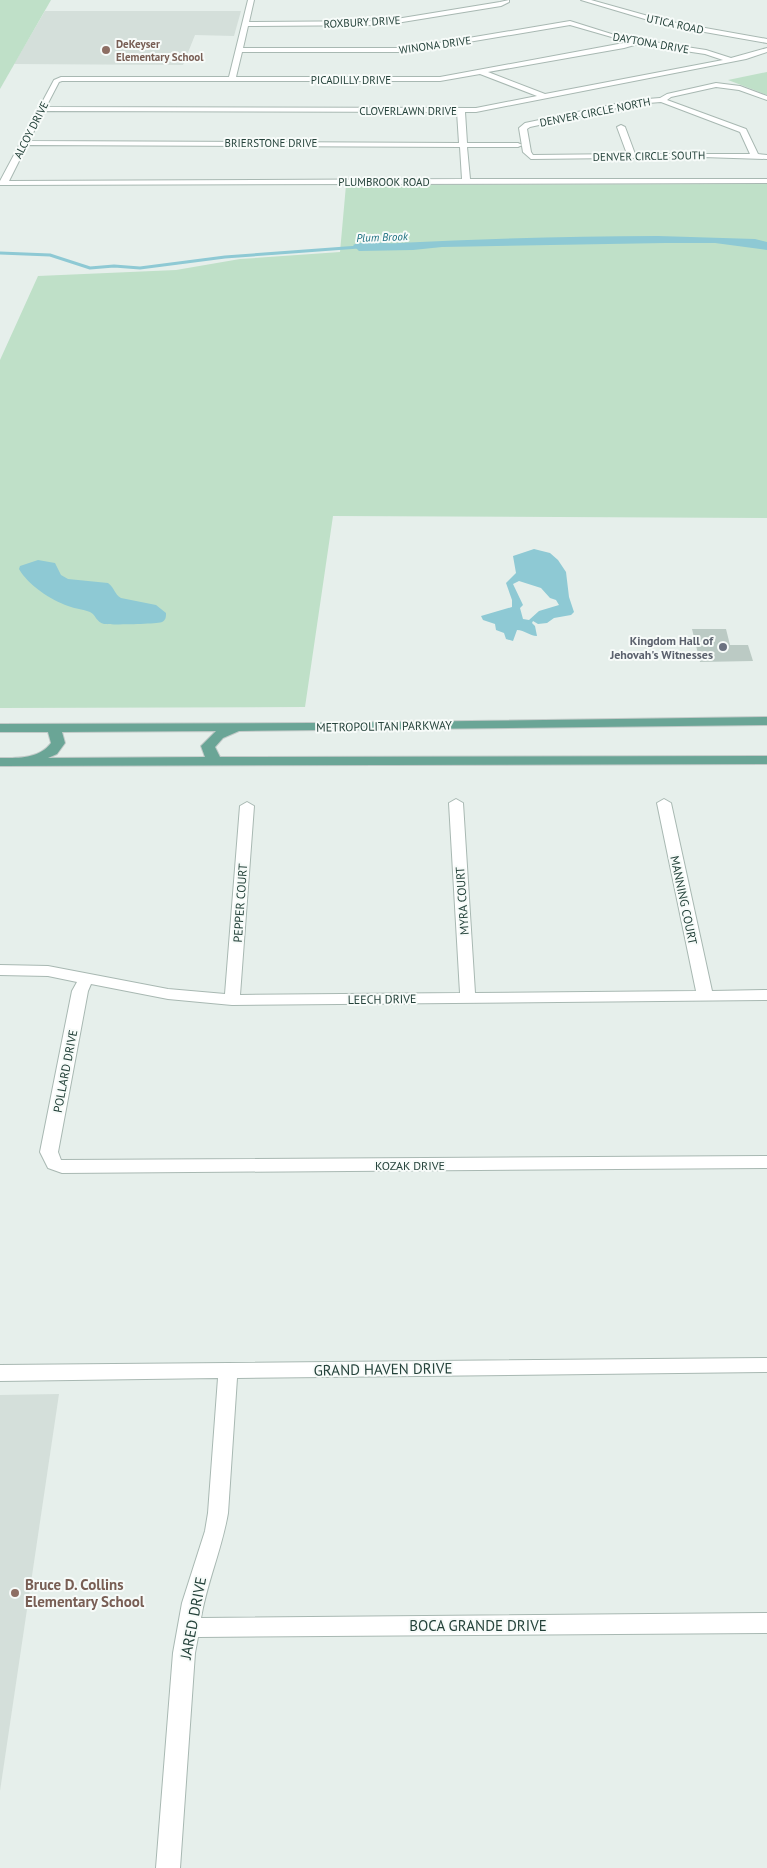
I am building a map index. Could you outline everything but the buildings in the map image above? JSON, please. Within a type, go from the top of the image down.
[{"type":"main road","name":"METROPOLITAN PARKWAY","points":[[0,728],[767,721]]},
{"type":"main road","points":[[217,762],[208,751],[208,746],[212,740],[228,731],[242,727]]},
{"type":"main road","points":[[25,762],[46,755],[56,747],[58,738],[52,728]]},
{"type":"main road","points":[[0,762],[767,760]]},
{"type":"street","points":[[232,79],[252,0]]},
{"type":"street","name":"UTICA ROAD","points":[[584,0],[665,23],[767,41]]},
{"type":"street","name":"ROXBURY DRIVE","points":[[246,24],[384,23],[506,1]]},
{"type":"street","name":"DAYTONA DRIVE","points":[[570,23],[610,36],[706,52],[732,60]]},
{"type":"street","name":"WINONA DRIVE","points":[[239,50],[410,50],[570,23]]},
{"type":"street","name":"PICADILLY DRIVE","points":[[61,79],[414,80],[452,78],[637,42]]},
{"type":"street","name":"CLOVERLAWN DRIVE","points":[[42,109],[461,111],[489,108],[732,60],[767,50]]},
{"type":"street","points":[[483,73],[546,97]]},
{"type":"street","name":"ALCOY DRIVE","points":[[2,183],[57,80],[61,79]]},
{"type":"street","name":"DENVER CIRCLE NORTH","points":[[531,157],[527,152],[524,126],[635,102],[662,100],[670,95],[723,85],[740,88],[767,98]]},
{"type":"street","points":[[662,100],[743,131],[754,157]]},
{"type":"street","points":[[461,111],[466,182]]},
{"type":"street","points":[[621,127],[632,157]]},
{"type":"street","name":"BRIERSTONE DRIVE","points":[[25,143],[518,145]]},
{"type":"street","name":"DENVER CIRCLE SOUTH","points":[[531,157],[704,159],[767,157]]},
{"type":"street","name":"PLUMBROOK ROAD","points":[[2,183],[466,182],[695,178],[767,181]]},
{"type":"street","name":"MYRA COURT","points":[[456,803],[468,998]]},
{"type":"street","name":"MANNING COURT","points":[[664,803],[705,996]]},
{"type":"street","name":"PEPPER COURT","points":[[232,1000],[248,806]]},
{"type":"street","name":"LEECH DRIVE","points":[[0,970],[48,971],[168,994],[232,1000],[767,996]]},
{"type":"street","name":"POLLARD DRIVE","points":[[54,1164],[49,1152],[80,991],[87,978]]},
{"type":"street","name":"KOZAK DRIVE","points":[[54,1164],[62,1167],[81,1168],[767,1162]]},
{"type":"street","name":"GRAND HAVEN DRIVE","points":[[0,1373],[767,1365]]},
{"type":"street","name":"JARED DRIVE","points":[[168,1868],[184,1653],[188,1628],[218,1513],[228,1370]]},
{"type":"street","name":"BOCA GRANDE DRIVE","points":[[188,1628],[767,1623]]},
{"type":"shaded area","name":"DeKeyser Elementary School","points":[[45,11],[241,11],[234,36],[195,35],[183,65],[14,64]]},
{"type":"shaded area","name":"Bruce D. Collins Elementary School","points":[[59,1394],[0,1791],[0,1395]]},
{"type":"green space","points":[[0,0],[51,0],[0,89]]},
{"type":"green space","points":[[767,72],[767,95],[728,80]]},
{"type":"green space","points":[[767,184],[767,518],[333,516],[305,707],[0,708],[0,360],[38,276],[176,270],[240,259],[340,252],[346,185]]},
{"type":"water","points":[[658,236],[755,239],[767,242],[767,250],[715,243],[442,247],[413,250],[359,251],[353,245],[368,242],[393,243]]},
{"type":"water","points":[[534,549],[550,553],[558,560],[566,572],[569,597],[574,612],[571,615],[554,618],[547,623],[538,624],[533,621],[537,636],[517,630],[513,641],[506,639],[504,633],[496,630],[495,624],[483,620],[481,616],[512,607],[512,600],[506,583],[516,573],[513,556]],"holes":[[[519,581],[541,588],[550,598],[556,600],[559,605],[539,611],[529,620],[523,619],[520,608],[523,605],[513,584]]]},
{"type":"water","points":[[38,560],[55,563],[61,575],[68,579],[108,583],[121,598],[156,605],[166,613],[166,617],[162,622],[152,623],[101,623],[90,612],[54,600],[28,581],[19,569],[20,566]]},
{"type":"waterway","name":"Plum Brook","points":[[0,253],[50,255],[90,268],[114,266],[140,268],[225,257],[359,247]]},
{"type":"place","name":"DeKeyser Elementary School","points":[[106,50]]},
{"type":"place","name":"Kingdom Hall of Jehovah's Witnesses","points":[[723,647]]},
{"type":"place","name":"Bruce D. Collins Elementary School","points":[[15,1593]]}]
